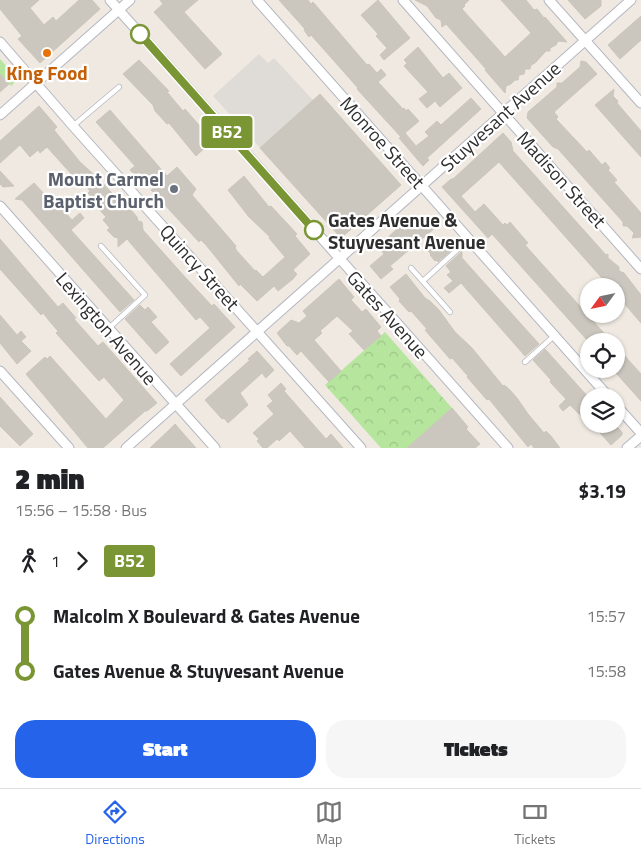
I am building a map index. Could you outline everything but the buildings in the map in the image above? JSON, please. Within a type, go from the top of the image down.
[{"type":"street","name":"Gates Avenue","points":[[110,0],[508,448]]},
{"type":"street","points":[[0,115],[130,0]]},
{"type":"street","name":"Monroe Street","points":[[257,0],[601,388]]},
{"type":"street","name":"Madison Street","points":[[403,0],[641,268]]},
{"type":"street","points":[[549,0],[641,103]]},
{"type":"street","name":"Stuyvesant Avenue","points":[[175,404],[630,0]]},
{"type":"street","name":"Quincy Street","points":[[0,42],[361,448]]},
{"type":"street","name":"Lexington Avenue","points":[[0,206],[215,448]]},
{"type":"street","points":[[0,371],[69,448]]},
{"type":"street","points":[[126,448],[175,404]]},
{"type":"street","points":[[625,415],[641,434],[627,448]]},
{"type":"lane","points":[[73,126],[119,87]]},
{"type":"lane","points":[[423,281],[469,239]]},
{"type":"lane","points":[[101,246],[145,295],[108,329]]},
{"type":"lane","points":[[411,268],[450,312]]},
{"type":"lane","points":[[525,362],[554,336]]},
{"type":"green space","points":[[0,59],[18,79],[11,86],[0,74]]},
{"type":"green space","points":[[385,332],[452,408],[407,448],[381,448],[325,385]]},
{"type":"shaded area","points":[[259,54],[268,63],[274,58],[313,100],[260,148],[213,96]]},
{"type":"bus line","name":"B52","points":[[140,34],[314,230]]},
{"type":"place","name":"King Food","points":[[47,53]]},
{"type":"place","name":"Mount Carmel Baptist Church","points":[[174,189]]},
{"type":"place","name":"Gates Avenue & Stuyvesant Avenue","points":[[314,230]]}]
